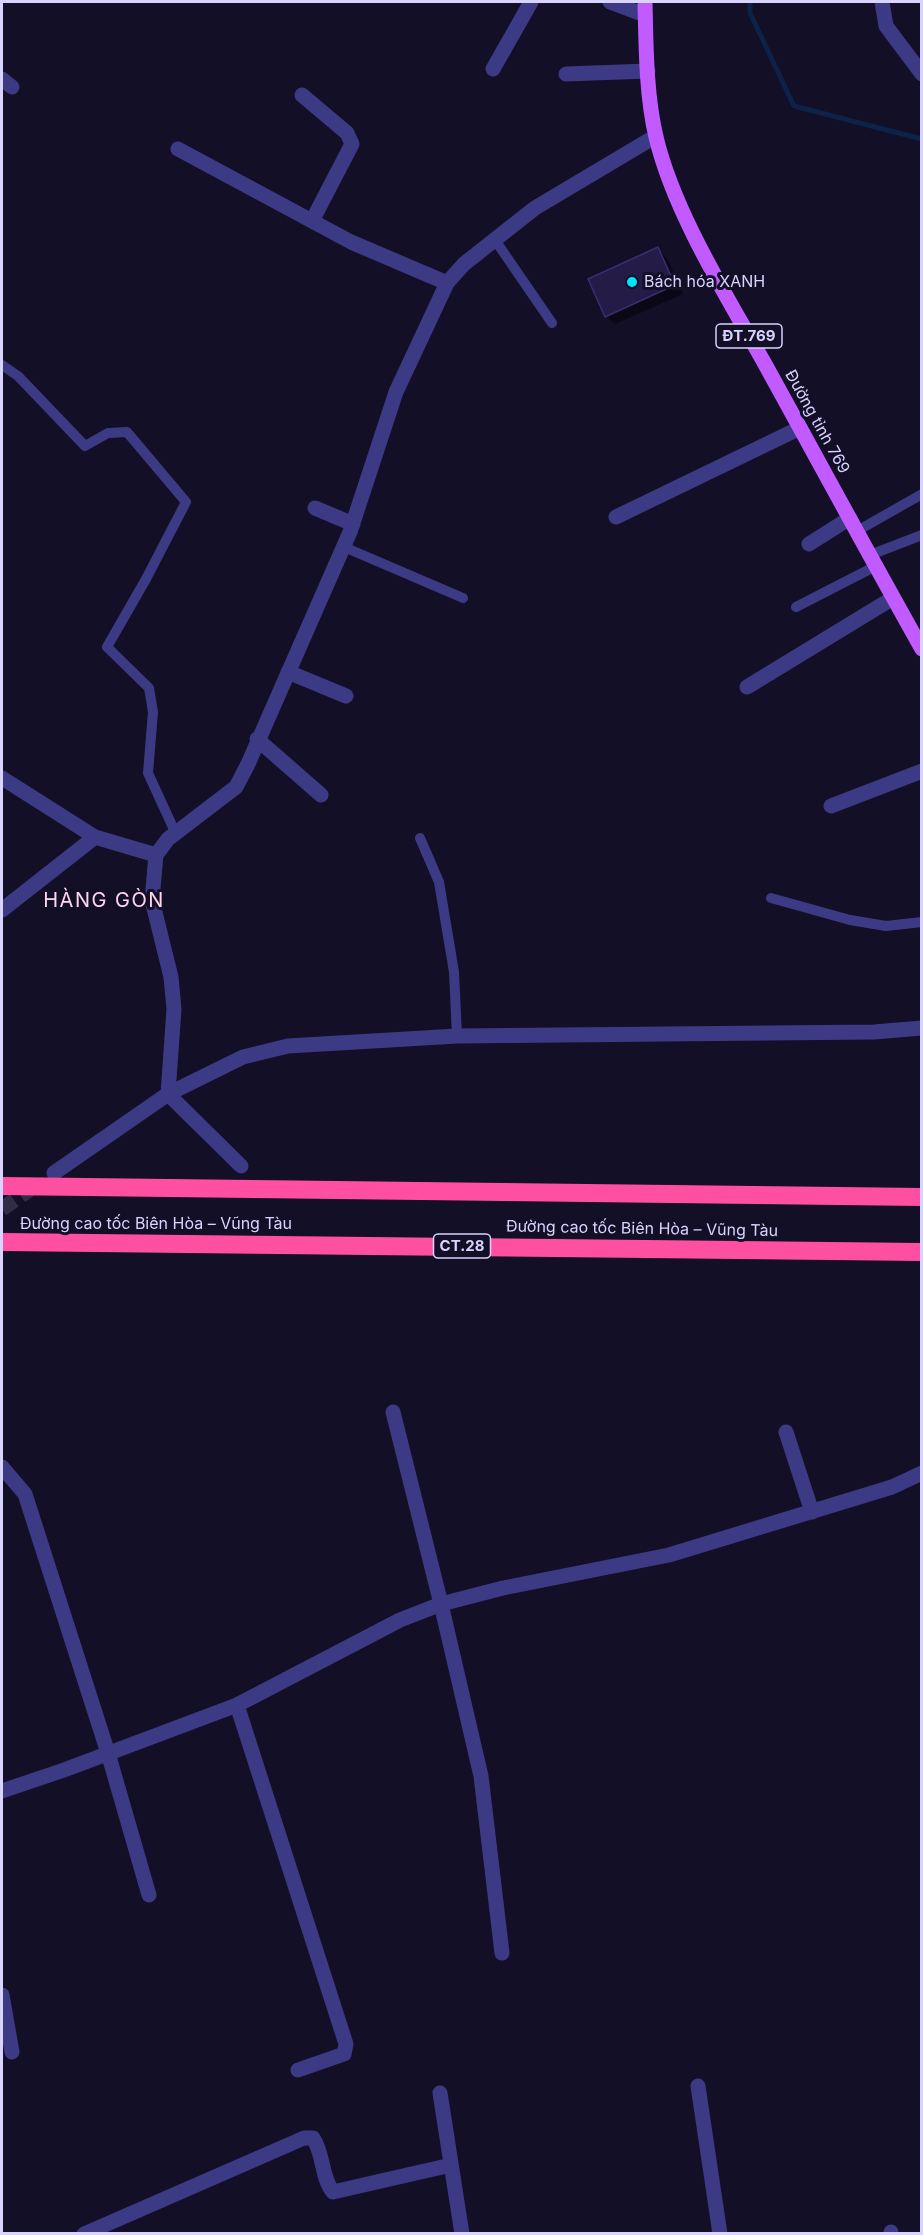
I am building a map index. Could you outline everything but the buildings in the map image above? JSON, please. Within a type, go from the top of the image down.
[{"type":"highway","points":[[2,1186],[921,1197]]},
{"type":"highway","name":"Đường cao tốc Biên Hòa – Vũng Tàu","points":[[2,1242],[921,1252]]},
{"type":"main road","name":"Đường tỉnh 769","points":[[645,8],[648,71],[656,136],[666,168],[688,220],[921,649]]},
{"type":"street","points":[[493,69],[531,2]]},
{"type":"street","points":[[610,2],[645,8]]},
{"type":"street","points":[[882,2],[886,26],[921,74]]},
{"type":"street","points":[[566,74],[648,71]]},
{"type":"street","points":[[302,95],[347,133],[352,144],[312,221]]},
{"type":"street","points":[[241,1166],[168,1094],[174,1009],[171,977],[153,900],[156,855],[176,834],[236,787],[344,547],[396,392],[447,283],[464,264],[535,208],[656,136]]},
{"type":"street","points":[[178,149],[351,242],[447,283]]},
{"type":"street","points":[[616,517],[800,428]]},
{"type":"street","points":[[315,508],[353,524]]},
{"type":"street","points":[[809,544],[853,524]]},
{"type":"street","points":[[747,687],[893,598]]},
{"type":"street","points":[[288,672],[346,696]]},
{"type":"street","points":[[257,739],[321,795]]},
{"type":"street","points":[[831,806],[921,771]]},
{"type":"street","points":[[2,778],[95,837],[156,855]]},
{"type":"street","points":[[2,910],[95,837]]},
{"type":"street","points":[[54,1173],[168,1094],[243,1056],[288,1046],[457,1036],[874,1032],[921,1028]]},
{"type":"street","points":[[393,1412],[481,1776],[502,1953]]},
{"type":"street","points":[[786,1432],[812,1512]]},
{"type":"street","points":[[2,1467],[25,1494],[108,1753],[149,1895]]},
{"type":"street","points":[[2,1791],[237,1705],[400,1620],[441,1604],[503,1588],[669,1555],[892,1487],[921,1473]]},
{"type":"street","points":[[237,1705],[346,2044],[344,2054],[298,2070]]},
{"type":"street","points":[[2,1995],[12,2052]]},
{"type":"street","points":[[698,2086],[720,2234]]},
{"type":"street","points":[[440,2093],[462,2234]]},
{"type":"street","points":[[84,2234],[304,2138],[313,2138],[318,2145],[328,2185],[333,2192],[451,2165]]},
{"type":"lane","points":[[495,240],[552,323]]},
{"type":"lane","points":[[2,365],[18,375],[85,446],[108,433],[127,432],[186,501],[146,579],[107,647],[148,688],[153,712],[148,773],[176,834]]},
{"type":"lane","points":[[853,524],[921,495]]},
{"type":"lane","points":[[796,607],[873,561],[920,539]]},
{"type":"lane","points":[[344,547],[463,598]]},
{"type":"lane","points":[[420,838],[439,882],[454,972],[457,1036]]},
{"type":"lane","points":[[771,898],[850,920],[886,926],[921,922]]},
{"type":"waterway","points":[[750,2],[750,13],[794,106],[922,139]]},
{"type":"tunnel","points":[[2,1209],[39,1183]]},
{"type":"place","name":"Bách hóa XANH","points":[[632,282]]},
{"type":"district","name":"HÀNG GÒN","points":[[104,901]]}]
